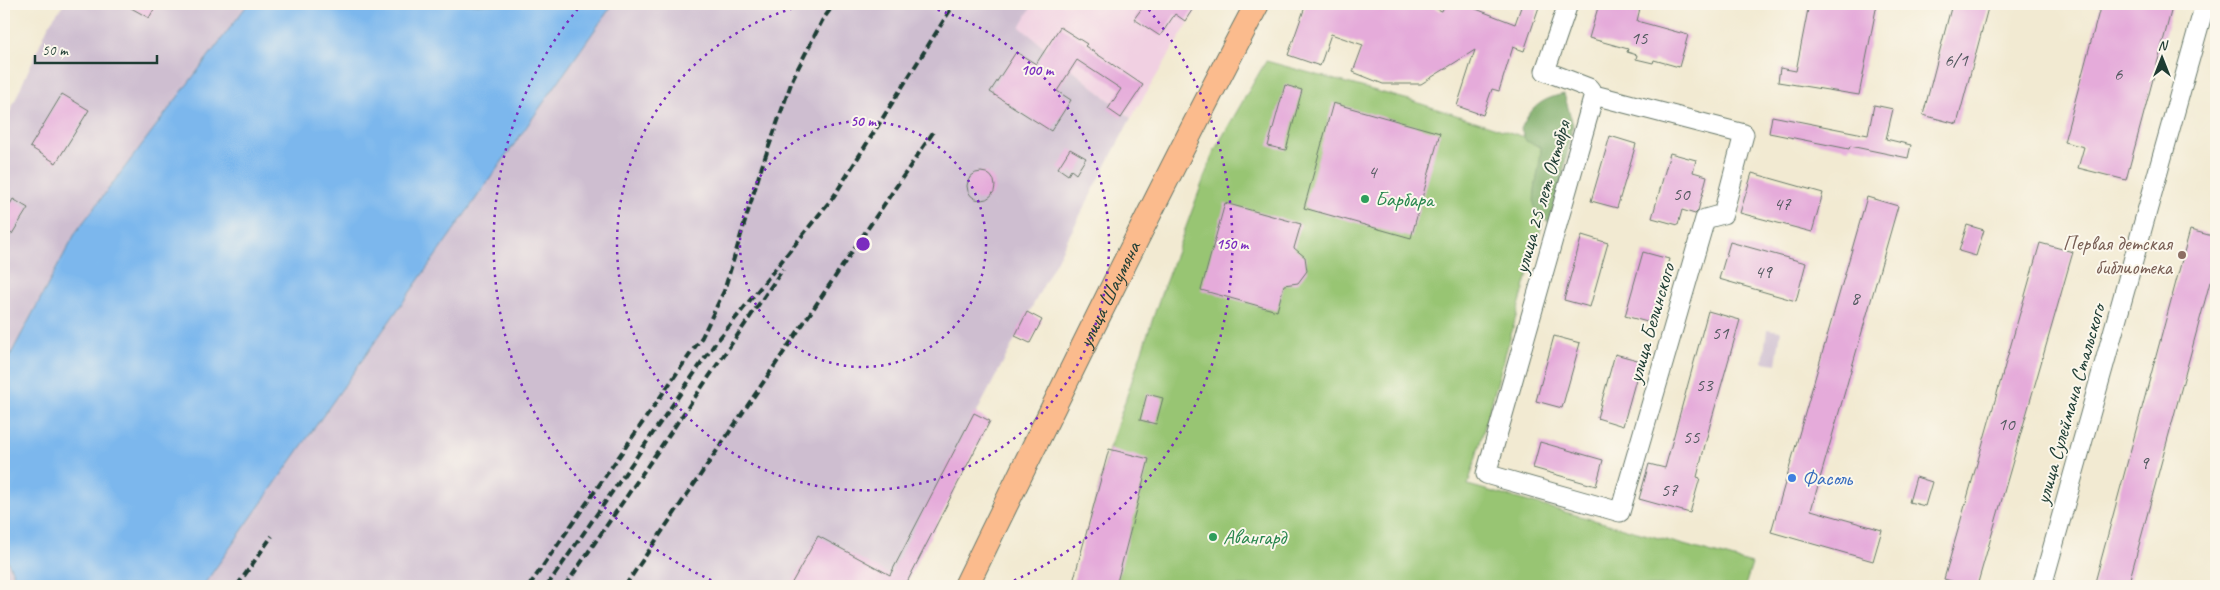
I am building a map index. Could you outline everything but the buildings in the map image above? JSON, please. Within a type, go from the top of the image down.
[{"type":"main road","name":"улица Шаумяна","points":[[966,586],[1096,321],[1257,4]]},
{"type":"street","points":[[1568,4],[1545,71],[1589,88],[1594,95]]},
{"type":"street","name":"улица Сулеймана Стальского","points":[[2042,586],[2205,4]]},
{"type":"street","name":"улица Белинского","points":[[1498,434],[1486,474],[1620,512],[1705,219],[1723,214],[1744,134],[1594,95]]},
{"type":"street","name":"улица 25 лет Октября","points":[[1498,434],[1594,95]]},
{"type":"shaded area","points":[[64,4],[248,4],[76,232],[4,367],[4,125],[49,24]]},
{"type":"shaded area","points":[[613,4],[1033,4],[1020,27],[1131,118],[886,586],[203,586]]},
{"type":"shaded area","points":[[1033,4],[1200,4],[1131,118],[1019,27]]},
{"type":"shaded area","points":[[1767,329],[1781,331],[1776,364],[1763,362]]},
{"type":"shaded area","points":[[4,553],[19,586],[4,586]]},
{"type":"green space","points":[[1266,61],[1409,100],[1562,149],[1468,485],[1752,564],[1745,586],[1073,586],[1109,449],[1160,297],[1214,151]]},
{"type":"green space","points":[[1564,94],[1573,125],[1560,189],[1549,222],[1536,214],[1534,207],[1541,147],[1526,141],[1521,129],[1529,115],[1538,105],[1549,98]]},
{"type":"water","points":[[248,4],[613,4],[203,586],[19,586],[4,553],[4,367],[76,232]]},
{"type":"railway","points":[[529,586],[702,337],[724,291],[760,172],[793,78],[822,21],[834,4]]},
{"type":"railway","points":[[547,586],[714,345],[834,196],[954,4]]},
{"type":"railway","points":[[625,586],[934,131]]},
{"type":"railway","points":[[565,586],[783,269]]},
{"type":"railway","points":[[237,586],[272,536]]},
{"type":"place","name":"Барбара","points":[[1365,199]]},
{"type":"place","name":"Первая детская библиотека","points":[[2182,255]]},
{"type":"place","name":"Фасоль","points":[[1792,478]]},
{"type":"place","name":"Авангард","points":[[1213,537]]}]
